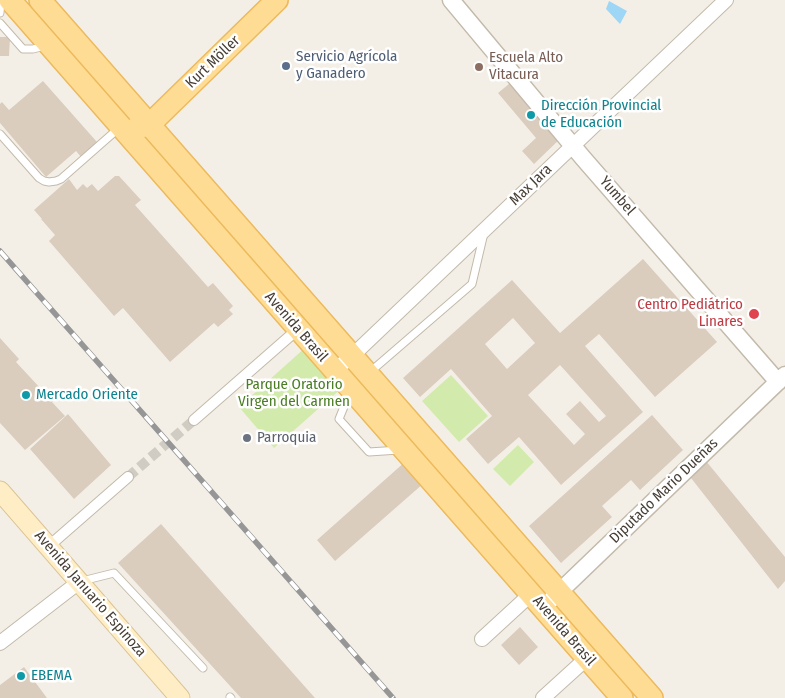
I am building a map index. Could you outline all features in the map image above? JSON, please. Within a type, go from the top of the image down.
[{"type":"main road","name":"Avenida Brasil","points":[[10,0],[622,698]]},
{"type":"main road","name":"Avenida Brasil","points":[[40,0],[652,698]]},
{"type":"main road","name":"Kurt Möller","points":[[149,124],[277,0]]},
{"type":"main road","points":[[119,124],[135,128],[149,124]]},
{"type":"main road","name":"Avenida Januario Espinoza","points":[[0,491],[180,698]]},
{"type":"street","name":"Yumbel","points":[[451,0],[573,145],[783,382]]},
{"type":"street","name":"Max Jara","points":[[335,370],[352,356],[726,0]]},
{"type":"street","points":[[194,420],[298,329]]},
{"type":"street","name":"Diputado Mario Dueñas","points":[[537,601],[559,592],[783,382]]},
{"type":"street","points":[[49,546],[128,477]]},
{"type":"street","points":[[0,643],[79,582]]},
{"type":"street","points":[[482,640],[537,601]]},
{"type":"street","points":[[543,698],[587,658]]},
{"type":"lane","points":[[0,13],[1,0]]},
{"type":"lane","points":[[0,23],[23,49],[50,45]]},
{"type":"lane","points":[[0,134],[39,178],[44,181],[56,181],[61,179],[119,124]]},
{"type":"lane","points":[[368,374],[472,284],[485,230]]},
{"type":"lane","points":[[351,389],[339,419],[369,452],[405,450]]},
{"type":"lane","points":[[79,582],[114,573],[203,668]]},
{"type":"green space","name":"Parque Oratorio Virgen del Carmen","points":[[307,346],[343,387],[274,448],[239,407]]},
{"type":"green space","points":[[451,375],[488,416],[459,442],[422,401]]},
{"type":"green space","points":[[518,445],[534,462],[510,486],[493,469]]},
{"type":"water","points":[[609,1],[627,11],[620,24],[606,9]]},
{"type":"building","points":[[0,37],[10,37],[9,56],[0,56]]},
{"type":"building","name":"Dirección Provincial de Educación","points":[[515,79],[563,136],[534,164],[522,151],[536,138],[498,93]]},
{"type":"building","points":[[43,81],[97,142],[81,157],[76,151],[46,177],[0,123],[0,104],[2,102],[9,110]]},
{"type":"building","points":[[115,176],[119,176],[141,200],[135,205],[208,287],[213,283],[233,306],[229,310],[233,314],[218,327],[214,323],[170,362],[123,308],[114,316],[49,241],[55,235],[34,210],[69,179],[77,190],[83,184],[87,188],[92,184],[98,191]]},
{"type":"building","points":[[643,259],[717,342],[655,397],[599,334],[585,346],[643,412],[561,485],[519,437],[488,464],[466,439],[492,416],[451,369],[420,397],[403,378],[512,280],[560,333]],"holes":[[[513,318],[535,343],[507,369],[485,344]],[[560,365],[606,416],[599,422],[580,401],[566,414],[585,434],[574,445],[528,395]]]},
{"type":"building","name":"Mercado Oriente","points":[[0,338],[19,359],[16,362],[42,390],[45,388],[55,399],[52,402],[65,416],[25,450],[0,423]]},
{"type":"building","points":[[68,414],[111,465],[74,499],[30,449]]},
{"type":"building","points":[[652,415],[683,450],[640,490],[631,480],[602,506],[612,517],[561,563],[529,526]]},
{"type":"building","points":[[406,461],[424,483],[335,561],[317,540]]},
{"type":"building","points":[[706,461],[785,557],[785,581],[778,589],[691,478]]},
{"type":"building","points":[[161,524],[315,698],[241,698],[118,563]]},
{"type":"building","points":[[520,627],[538,647],[519,665],[501,645]]},
{"type":"building","name":"EBEMA","points":[[24,667],[47,698],[0,698],[0,685]]},
{"type":"tunnel","points":[[128,477],[194,420]]},
{"type":"railway","points":[[0,251],[393,698]]},
{"type":"place","name":"Servicio Agrícola y Ganadero","points":[[286,66]]},
{"type":"place","name":"Escuela Alto Vitacura","points":[[479,67]]},
{"type":"place","name":"Dirección Provincial de Educación","points":[[531,115]]},
{"type":"place","name":"Centro Pediátrico Linares","points":[[754,314]]},
{"type":"place","name":"Mercado Oriente","points":[[26,395]]},
{"type":"place","name":"Parroquia","points":[[247,438]]},
{"type":"place","name":"EBEMA","points":[[21,676]]}]
